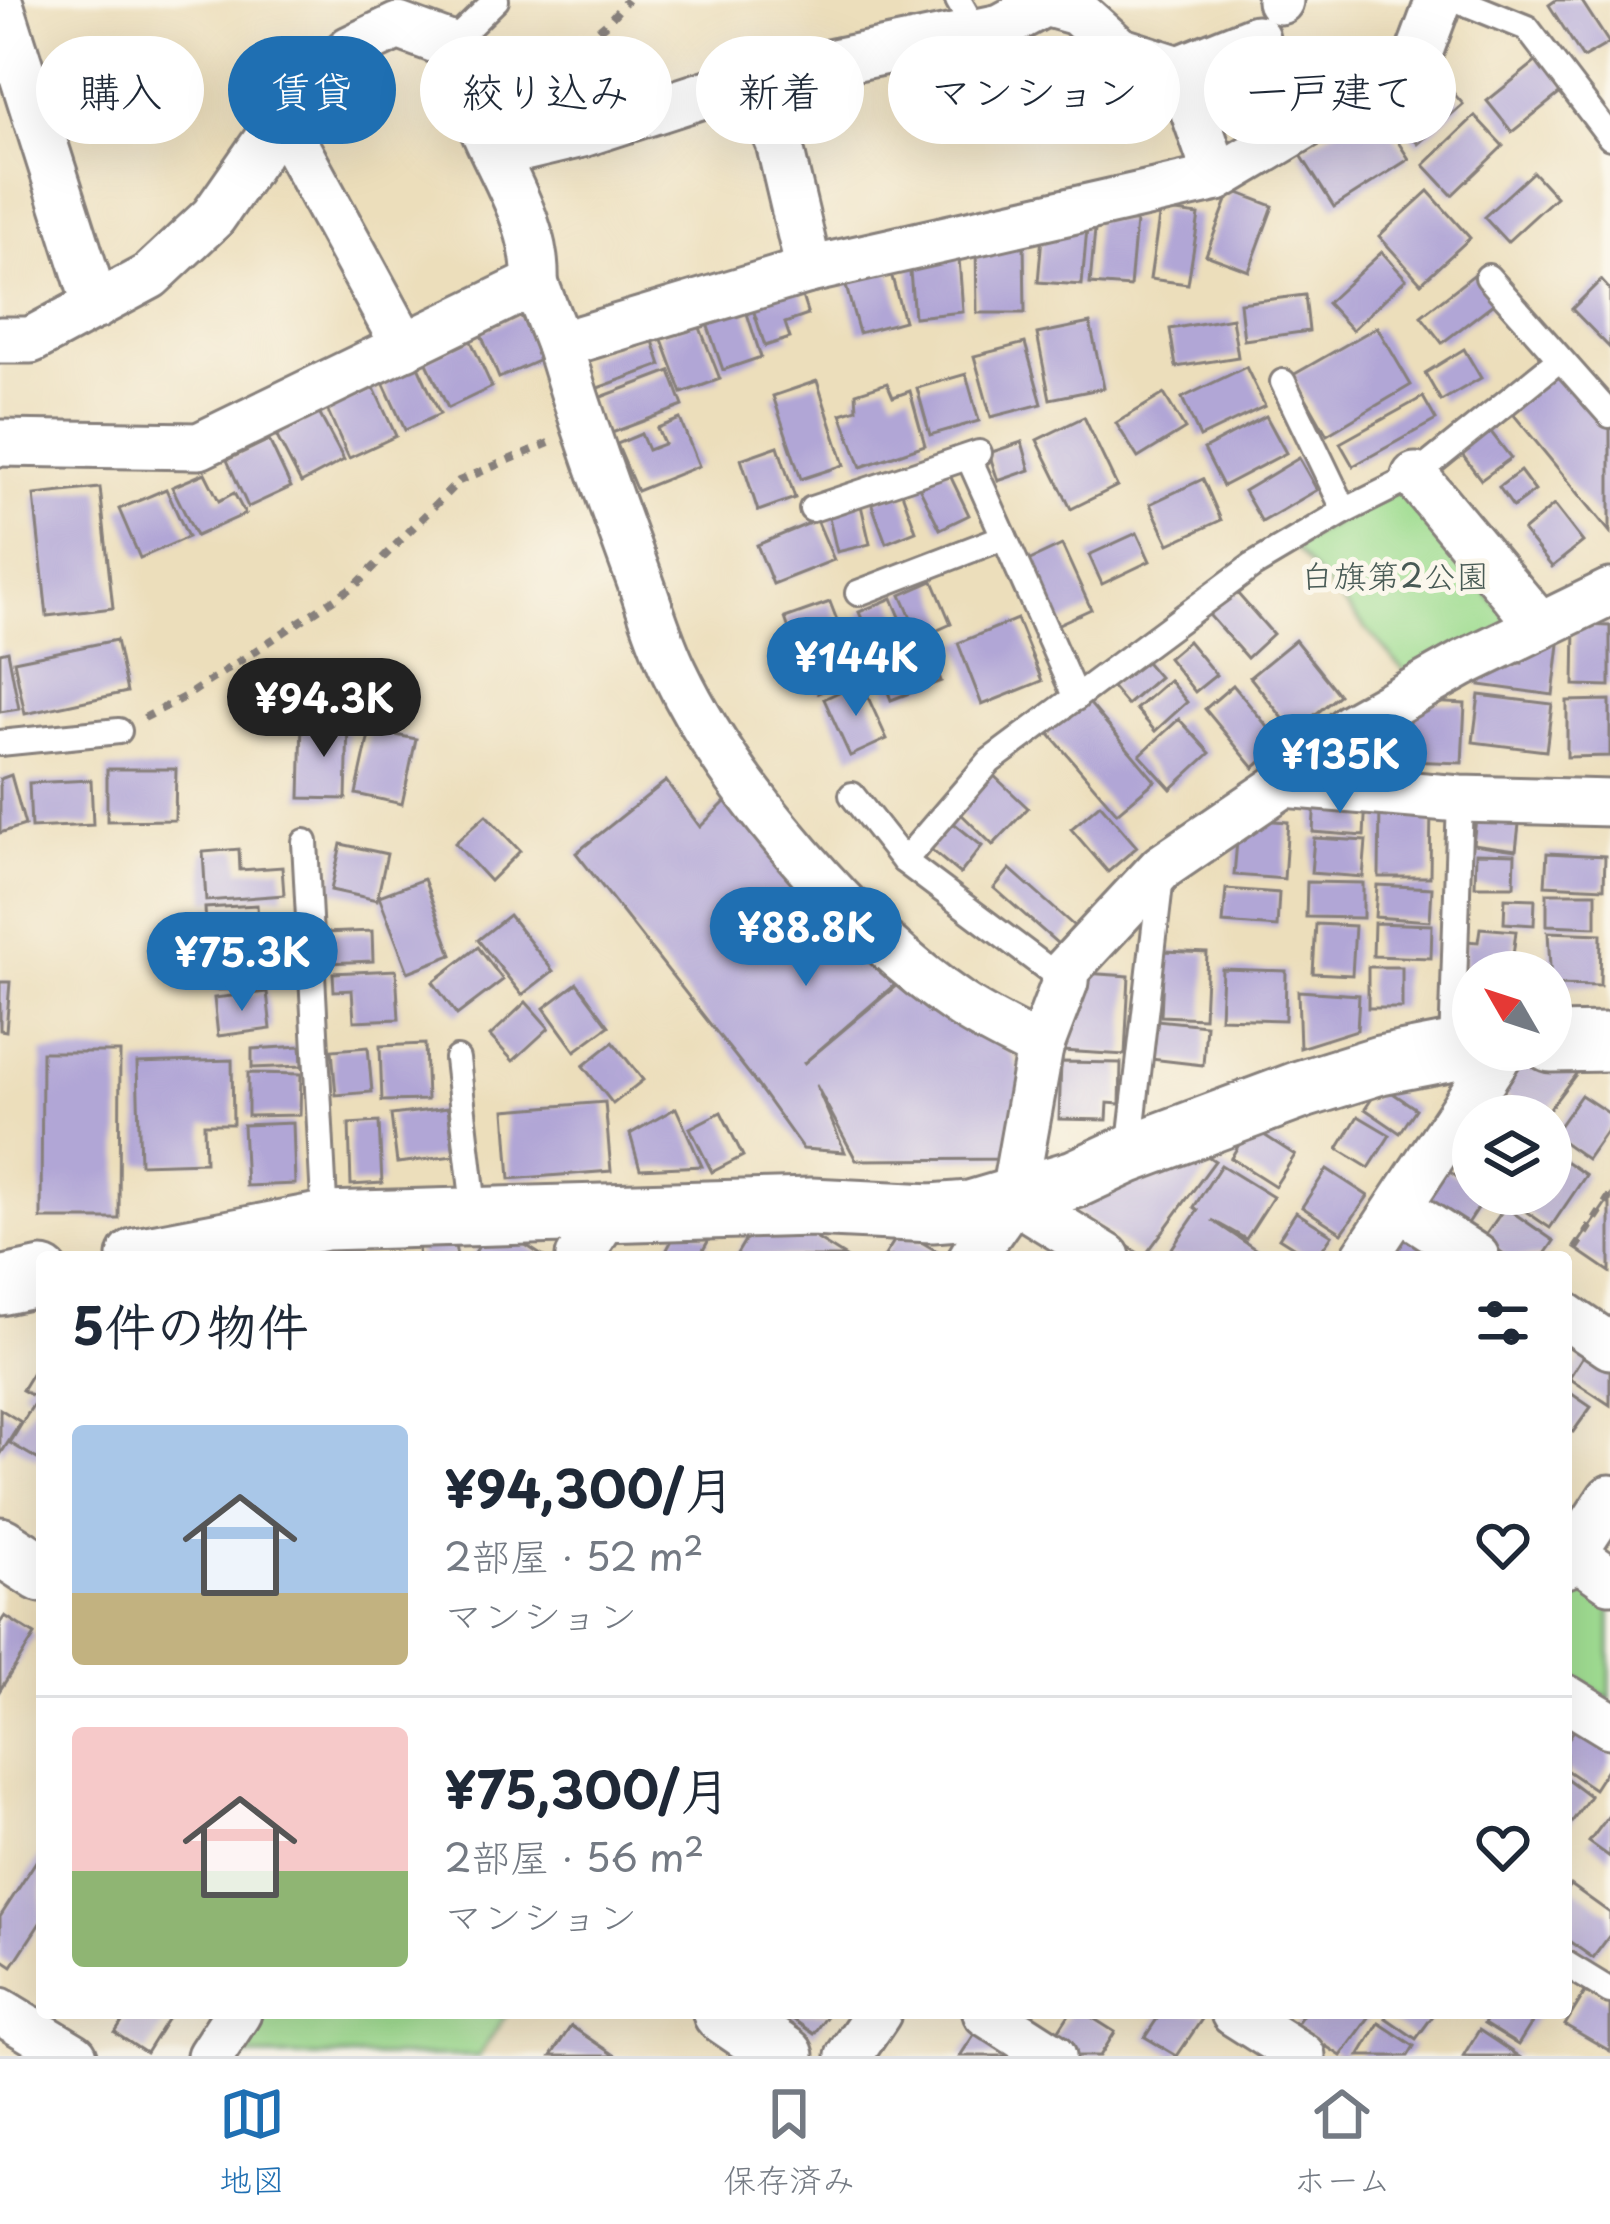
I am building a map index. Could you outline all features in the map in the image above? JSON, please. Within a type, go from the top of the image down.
[{"type":"street","points":[[559,345],[809,270],[1217,178],[1417,59],[1439,0]]},
{"type":"street","points":[[864,46],[967,15],[1000,26],[1045,3],[1077,12],[1104,36]]},
{"type":"street","points":[[0,4],[96,306]]},
{"type":"street","points":[[1180,68],[1272,13]]},
{"type":"street","points":[[377,36],[398,26],[425,36]]},
{"type":"street","points":[[1180,72],[1217,178]]},
{"type":"street","points":[[0,340],[31,340],[150,276],[213,217],[264,144]]},
{"type":"street","points":[[295,144],[405,346]]},
{"type":"street","points":[[491,144],[536,256],[535,283],[674,673],[710,734],[766,813],[892,950],[961,1004],[1040,1048]]},
{"type":"street","points":[[779,144],[809,270]]},
{"type":"street","points":[[0,443],[199,446],[535,283]]},
{"type":"street","points":[[1415,476],[1540,626]]},
{"type":"street","points":[[976,1251],[1012,1199],[1040,1048],[1066,982],[1066,970],[1162,867],[1284,784],[1350,727],[1462,664],[1610,592]]},
{"type":"street","points":[[1284,784],[1460,799],[1610,803]]},
{"type":"street","points":[[1572,1043],[1610,1042]]},
{"type":"street","points":[[177,1251],[305,1232],[476,1217],[593,1236],[811,1207],[932,1214],[970,1210],[1075,1179],[1303,1089],[1380,1065],[1452,1053]]},
{"type":"street","points":[[1369,1251],[1399,1207],[1465,1071]]},
{"type":"street","points":[[1012,1199],[1097,1251]]},
{"type":"street","points":[[1399,1207],[1467,1251]]},
{"type":"street","points":[[0,1286],[36,1278]]},
{"type":"street","points":[[1572,1320],[1610,1346]]},
{"type":"street","points":[[1572,1550],[1610,1498]]},
{"type":"street","points":[[0,1546],[36,1569]]},
{"type":"street","points":[[1572,1558],[1610,1580]]},
{"type":"street","points":[[1572,1701],[1610,1725]]},
{"type":"street","points":[[0,2011],[74,2056]]},
{"type":"street","points":[[210,2056],[234,2019]]},
{"type":"street","points":[[731,2019],[785,2056]]},
{"type":"street","points":[[850,2056],[874,2019]]},
{"type":"street","points":[[995,2019],[1053,2056]]},
{"type":"lane","points":[[459,36],[496,0]]},
{"type":"lane","points":[[1457,0],[1527,28],[1610,137]]},
{"type":"lane","points":[[1488,278],[1610,415]]},
{"type":"lane","points":[[904,861],[990,761],[1252,566],[1415,476],[1560,358]]},
{"type":"lane","points":[[1283,382],[1345,511]]},
{"type":"lane","points":[[812,509],[974,456],[1004,537],[1076,698]]},
{"type":"lane","points":[[858,593],[1004,537]]},
{"type":"lane","points":[[0,743],[119,731]]},
{"type":"lane","points":[[853,795],[904,861],[1066,982]]},
{"type":"lane","points":[[1460,799],[1470,951]]},
{"type":"lane","points":[[305,842],[305,1232]]},
{"type":"lane","points":[[1129,1154],[1162,867]]},
{"type":"lane","points":[[457,1059],[476,1217]]},
{"type":"lane","points":[[1572,1968],[1610,1991]]},
{"type":"path","points":[[594,36],[627,0]]},
{"type":"path","points":[[119,731],[188,695],[357,584],[459,481],[584,429]]},
{"type":"path","points":[[1572,1255],[1610,1196]]},
{"type":"green space","name":"白旗第2公園","points":[[1399,489],[1515,626],[1415,683],[1292,546]]},
{"type":"green space","points":[[1594,1585],[1610,1595],[1610,1700],[1572,1675],[1572,1591]]},
{"type":"green space","points":[[254,2019],[503,2019],[479,2056],[229,2056]]},
{"type":"building","points":[[1556,0],[1581,0],[1609,43],[1583,58],[1549,5]]},
{"type":"building","points":[[1543,56],[1568,87],[1512,132],[1487,101]]},
{"type":"building","points":[[1475,116],[1503,146],[1452,195],[1424,165],[1446,144],[1456,144],[1456,134]]},
{"type":"building","points":[[1312,144],[1399,144],[1409,159],[1334,207],[1299,152]]},
{"type":"building","points":[[1533,172],[1556,197],[1507,242],[1484,217]]},
{"type":"building","points":[[1231,190],[1273,206],[1249,271],[1206,255]]},
{"type":"building","points":[[1428,191],[1470,238],[1421,283],[1379,236]]},
{"type":"building","points":[[1160,210],[1199,215],[1188,284],[1150,279]]},
{"type":"building","points":[[1096,219],[1136,222],[1130,287],[1090,284]]},
{"type":"building","points":[[1043,225],[1087,228],[1082,285],[1038,282]]},
{"type":"building","points":[[976,242],[1024,242],[1025,313],[977,313]]},
{"type":"building","points":[[958,245],[963,312],[914,317],[908,249]]},
{"type":"building","points":[[1382,252],[1406,279],[1352,330],[1327,303]]},
{"type":"building","points":[[889,266],[904,321],[859,333],[844,279]]},
{"type":"building","points":[[1476,273],[1497,301],[1442,343],[1421,316]]},
{"type":"building","points":[[1601,280],[1610,290],[1610,348],[1572,309]]},
{"type":"building","points":[[798,284],[808,315],[785,323],[790,338],[765,346],[750,300]]},
{"type":"building","points":[[1305,295],[1309,331],[1244,340],[1240,303]]},
{"type":"building","points":[[743,301],[761,357],[723,370],[704,315]]},
{"type":"building","points":[[521,315],[540,360],[499,378],[480,332]]},
{"type":"building","points":[[1232,318],[1238,357],[1176,367],[1170,329]]},
{"type":"building","points":[[697,320],[720,379],[682,393],[660,334]]},
{"type":"building","points":[[1090,323],[1104,388],[1050,399],[1037,334]]},
{"type":"building","points":[[1377,327],[1411,385],[1327,435],[1293,375]]},
{"type":"building","points":[[651,335],[661,365],[595,389],[584,359]]},
{"type":"building","points":[[470,339],[492,387],[448,408],[425,359]]},
{"type":"building","points":[[1025,343],[1042,404],[991,417],[974,356]]},
{"type":"building","points":[[1464,349],[1481,378],[1441,401],[1425,373]]},
{"type":"building","points":[[417,364],[440,414],[405,430],[382,380]]},
{"type":"building","points":[[1562,365],[1610,424],[1610,532],[1509,409]]},
{"type":"building","points":[[1246,367],[1265,406],[1200,437],[1182,398]]},
{"type":"building","points":[[670,371],[683,406],[609,434],[596,399]]},
{"type":"building","points":[[966,374],[979,421],[930,435],[917,388]]},
{"type":"building","points":[[817,381],[844,465],[801,479],[773,396]]},
{"type":"building","points":[[887,383],[893,397],[910,391],[925,445],[861,467],[841,414],[857,409],[856,393]]},
{"type":"building","points":[[374,388],[396,436],[349,458],[327,409]]},
{"type":"building","points":[[1164,394],[1185,429],[1138,458],[1116,423]]},
{"type":"building","points":[[1423,397],[1436,420],[1353,466],[1340,443]]},
{"type":"building","points":[[319,413],[344,460],[301,483],[276,435]]},
{"type":"building","points":[[1266,416],[1286,453],[1223,486],[1204,449]]},
{"type":"building","points":[[1084,417],[1117,486],[1071,509],[1037,440]]},
{"type":"building","points":[[680,419],[699,466],[637,491],[617,444],[641,434],[648,450],[664,444],[657,428]]},
{"type":"building","points":[[1484,423],[1511,458],[1481,480],[1455,445]]},
{"type":"building","points":[[269,440],[291,487],[248,507],[227,460]]},
{"type":"building","points":[[1022,442],[1030,470],[998,481],[989,453]]},
{"type":"building","points":[[778,446],[795,498],[758,511],[741,459]]},
{"type":"building","points":[[1299,458],[1317,490],[1262,522],[1244,491]]},
{"type":"building","points":[[946,467],[969,515],[940,529],[916,481]]},
{"type":"building","points":[[1520,471],[1535,491],[1513,507],[1499,487]]},
{"type":"building","points":[[205,473],[219,501],[234,493],[245,514],[196,536],[172,487]]},
{"type":"building","points":[[1203,479],[1221,520],[1169,544],[1150,504]]},
{"type":"building","points":[[100,488],[113,608],[47,616],[34,495]]},
{"type":"building","points":[[166,489],[188,537],[140,558],[119,509]]},
{"type":"building","points":[[901,490],[916,531],[886,543],[871,502]]},
{"type":"building","points":[[860,501],[870,544],[837,552],[827,509]]},
{"type":"building","points":[[1554,505],[1583,542],[1552,567],[1523,531]]},
{"type":"building","points":[[817,520],[834,560],[773,584],[757,545]]},
{"type":"building","points":[[1137,533],[1150,561],[1102,584],[1089,555]]},
{"type":"building","points":[[1062,545],[1091,609],[1054,626],[1024,563]]},
{"type":"building","points":[[933,581],[951,624],[920,638],[901,595]]},
{"type":"building","points":[[1230,585],[1273,634],[1247,658],[1203,608]]},
{"type":"building","points":[[892,598],[914,650],[881,664],[859,612]]},
{"type":"building","points":[[830,602],[842,633],[796,649],[785,618]]},
{"type":"building","points":[[1017,619],[1042,681],[982,705],[958,643]]},
{"type":"building","points":[[1575,625],[1610,626],[1610,686],[1574,685]]},
{"type":"building","points":[[853,635],[869,671],[818,693],[803,657]]},
{"type":"building","points":[[116,640],[127,692],[25,714],[14,661]]},
{"type":"building","points":[[1295,640],[1339,695],[1294,732],[1250,677]]},
{"type":"building","points":[[1525,640],[1559,644],[1553,695],[1480,685],[1484,659],[1522,663]]},
{"type":"building","points":[[1188,641],[1216,675],[1195,692],[1168,658]]},
{"type":"building","points":[[8,651],[19,709],[0,712],[0,653]]},
{"type":"building","points":[[931,652],[941,681],[891,700],[880,671]]},
{"type":"building","points":[[1141,656],[1159,677],[1127,705],[1110,685]]},
{"type":"building","points":[[1169,680],[1187,702],[1155,731],[1136,709]]},
{"type":"building","points":[[861,682],[887,739],[850,756],[824,699]]},
{"type":"building","points":[[1233,685],[1282,744],[1254,768],[1205,709]]},
{"type":"building","points":[[1479,695],[1552,704],[1546,751],[1473,742]]},
{"type":"building","points":[[1085,698],[1155,781],[1117,813],[1047,731]]},
{"type":"building","points":[[1610,700],[1610,756],[1567,757],[1567,701]]},
{"type":"building","points":[[1410,701],[1465,704],[1462,763],[1407,761]]},
{"type":"building","points":[[1179,719],[1210,753],[1171,789],[1140,755]]},
{"type":"building","points":[[302,720],[348,721],[346,799],[300,798]]},
{"type":"building","points":[[1395,727],[1395,764],[1351,763],[1352,728]]},
{"type":"building","points":[[370,730],[416,739],[402,804],[356,794]]},
{"type":"building","points":[[107,769],[176,769],[175,820],[107,821]]},
{"type":"building","points":[[991,773],[1028,808],[993,845],[956,809]]},
{"type":"building","points":[[11,775],[25,825],[0,833],[0,779]]},
{"type":"building","points":[[91,780],[93,825],[31,828],[29,783]]},
{"type":"building","points":[[666,781],[700,827],[737,790],[908,973],[803,1064],[910,974],[950,1004],[931,1013],[966,1017],[1013,1055],[1025,1087],[1016,1159],[856,1160],[816,1085],[845,1152],[803,1149],[576,853]]},
{"type":"building","points":[[1315,796],[1366,799],[1364,836],[1313,832]]},
{"type":"building","points":[[1478,802],[1521,807],[1516,850],[1473,844]]},
{"type":"building","points":[[1380,803],[1431,804],[1430,877],[1379,877]]},
{"type":"building","points":[[1100,804],[1137,847],[1108,872],[1071,829]]},
{"type":"building","points":[[486,815],[520,851],[490,881],[455,843]]},
{"type":"building","points":[[1239,819],[1288,822],[1284,879],[1234,875]]},
{"type":"building","points":[[951,821],[982,846],[960,874],[929,848]]},
{"type":"building","points":[[1314,838],[1366,841],[1363,877],[1311,873]]},
{"type":"building","points":[[341,844],[387,854],[377,900],[331,890]]},
{"type":"building","points":[[239,849],[240,870],[282,867],[284,895],[206,901],[203,852]]},
{"type":"building","points":[[1476,853],[1515,854],[1514,886],[1475,886]]},
{"type":"building","points":[[1547,853],[1605,856],[1604,888],[1545,885]]},
{"type":"building","points":[[1010,869],[1074,926],[1058,944],[994,888]]},
{"type":"building","points":[[424,879],[452,955],[408,972],[379,896]]},
{"type":"building","points":[[1307,882],[1363,883],[1363,918],[1306,917]]},
{"type":"building","points":[[1377,885],[1432,888],[1430,921],[1375,917]]},
{"type":"building","points":[[1226,889],[1279,893],[1277,927],[1223,923]]},
{"type":"building","points":[[1547,893],[1596,893],[1596,927],[1547,925]]},
{"type":"building","points":[[1505,898],[1535,899],[1534,925],[1504,923]]},
{"type":"building","points":[[257,905],[259,942],[207,945],[205,908]]},
{"type":"building","points":[[509,915],[553,971],[522,995],[478,940]]},
{"type":"building","points":[[1374,923],[1432,925],[1431,958],[1373,956]]},
{"type":"building","points":[[1316,924],[1355,926],[1352,975],[1313,973]]},
{"type":"building","points":[[1480,928],[1516,931],[1514,951],[1465,951],[1466,941],[1478,942]]},
{"type":"building","points":[[372,931],[373,961],[326,963],[324,933]]},
{"type":"building","points":[[1548,932],[1601,934],[1600,986],[1572,985],[1572,951],[1549,951]]},
{"type":"building","points":[[478,947],[503,980],[457,1015],[433,982]]},
{"type":"building","points":[[1164,951],[1207,953],[1204,1018],[1161,1016]]},
{"type":"building","points":[[267,955],[268,988],[215,990],[214,957]]},
{"type":"building","points":[[1368,967],[1402,967],[1402,1008],[1368,1008]]},
{"type":"building","points":[[1222,969],[1286,971],[1285,1020],[1220,1018]]},
{"type":"building","points":[[396,970],[399,1019],[354,1021],[352,990],[334,991],[333,973]]},
{"type":"building","points":[[1068,972],[1129,976],[1125,1055],[1063,1051]]},
{"type":"building","points":[[0,982],[10,982],[6,1031],[0,1030]]},
{"type":"building","points":[[577,983],[609,1026],[575,1051],[544,1008]]},
{"type":"building","points":[[1298,991],[1359,995],[1357,1030],[1300,1048]]},
{"type":"building","points":[[267,992],[271,1029],[218,1036],[214,998]]},
{"type":"building","points":[[526,1002],[549,1028],[513,1061],[490,1036]]},
{"type":"building","points":[[1147,1019],[1206,1025],[1203,1065],[1142,1058]]},
{"type":"building","points":[[613,1042],[643,1080],[613,1104],[583,1066]]},
{"type":"building","points":[[425,1044],[427,1100],[382,1101],[380,1046]]},
{"type":"building","points":[[301,1046],[302,1066],[252,1068],[252,1049]]},
{"type":"building","points":[[368,1047],[372,1092],[336,1095],[332,1050]]},
{"type":"building","points":[[42,1052],[120,1052],[119,1219],[41,1219]]},
{"type":"building","points":[[232,1060],[233,1124],[204,1124],[205,1162],[140,1164],[137,1063]]},
{"type":"building","points":[[1061,1062],[1121,1063],[1120,1104],[1108,1103],[1107,1120],[1059,1119]]},
{"type":"building","points":[[1513,1071],[1576,1074],[1560,1095],[1497,1091]]},
{"type":"building","points":[[248,1073],[301,1074],[300,1115],[248,1116]]},
{"type":"building","points":[[1381,1085],[1416,1109],[1400,1133],[1365,1109]]},
{"type":"building","points":[[1581,1095],[1610,1114],[1610,1126],[1587,1159],[1572,1148],[1572,1108]]},
{"type":"building","points":[[605,1102],[611,1171],[510,1179],[505,1110]]},
{"type":"building","points":[[448,1108],[454,1156],[397,1163],[391,1115]]},
{"type":"building","points":[[676,1108],[702,1166],[640,1169],[630,1134]]},
{"type":"building","points":[[721,1112],[743,1156],[712,1172],[690,1128]]},
{"type":"building","points":[[1358,1116],[1390,1135],[1369,1168],[1338,1149]]},
{"type":"building","points":[[379,1122],[382,1183],[351,1185],[349,1124]]},
{"type":"building","points":[[293,1123],[295,1184],[246,1186],[243,1125]]},
{"type":"building","points":[[1250,1126],[1295,1155],[1275,1186],[1231,1158]]},
{"type":"building","points":[[1186,1142],[1215,1161],[1148,1251],[1135,1251],[1070,1207]]},
{"type":"building","points":[[1221,1165],[1273,1197],[1246,1239],[1212,1220],[1258,1251],[1170,1251],[1198,1210],[1194,1207]]},
{"type":"building","points":[[1572,1165],[1586,1175],[1572,1196]]},
{"type":"building","points":[[1442,1167],[1452,1173],[1452,1215],[1474,1215],[1463,1231],[1418,1202]]},
{"type":"building","points":[[1327,1169],[1368,1196],[1342,1233],[1302,1207]]},
{"type":"building","points":[[1610,1197],[1610,1272],[1575,1248]]},
{"type":"building","points":[[1296,1212],[1332,1235],[1321,1251],[1300,1251],[1279,1238]]},
{"type":"building","points":[[1500,1215],[1517,1215],[1554,1241],[1547,1251],[1500,1251],[1483,1239]]},
{"type":"building","points":[[1531,1215],[1559,1215],[1550,1228]]},
{"type":"building","points":[[756,1222],[781,1237],[790,1222],[836,1251],[739,1251]]},
{"type":"building","points":[[681,1223],[710,1238],[702,1251],[666,1251]]},
{"type":"building","points":[[1408,1223],[1449,1251],[1389,1251]]},
{"type":"building","points":[[493,1224],[535,1251],[476,1251]]},
{"type":"building","points":[[452,1227],[456,1251],[418,1251],[415,1232]]},
{"type":"building","points":[[901,1230],[937,1251],[888,1251]]},
{"type":"building","points":[[1586,1351],[1610,1367],[1610,1405],[1572,1380]]},
{"type":"building","points":[[36,1367],[36,1398],[22,1390]]},
{"type":"building","points":[[1572,1394],[1591,1407],[1572,1431]]},
{"type":"building","points":[[33,1405],[36,1407],[36,1458],[10,1443]]},
{"type":"building","points":[[0,1409],[21,1422],[0,1455]]},
{"type":"building","points":[[5,1616],[35,1635],[0,1690],[0,1623]]},
{"type":"building","points":[[1579,1723],[1610,1744],[1610,1764],[1594,1789],[1572,1774],[1572,1733]]},
{"type":"building","points":[[1572,1782],[1590,1796],[1572,1822]]},
{"type":"building","points":[[1610,1814],[1610,1857],[1589,1842]]},
{"type":"building","points":[[36,1861],[36,1929],[12,1966],[0,1958],[0,1917]]},
{"type":"building","points":[[1572,1886],[1610,1913],[1610,1935],[1593,1958],[1572,1943]]},
{"type":"building","points":[[1587,1989],[1610,2002],[1610,2051],[1565,2025]]},
{"type":"building","points":[[124,2019],[167,2019],[146,2053],[115,2033]]},
{"type":"building","points":[[793,2019],[825,2019],[814,2034]]},
{"type":"building","points":[[1066,2019],[1094,2019],[1115,2032],[1100,2056],[1077,2056],[1052,2041]]},
{"type":"building","points":[[1157,2019],[1202,2019],[1177,2056],[1145,2037]]},
{"type":"building","points":[[1300,2019],[1368,2019],[1341,2056],[1295,2026]]},
{"type":"building","points":[[1387,2019],[1431,2019],[1416,2039]]},
{"type":"building","points":[[1487,2019],[1534,2019],[1518,2045],[1484,2024]]},
{"type":"building","points":[[1379,2023],[1414,2046],[1408,2056],[1359,2056]]},
{"type":"building","points":[[981,2024],[1019,2056],[960,2056]]},
{"type":"building","points":[[571,2026],[615,2056],[551,2056]]},
{"type":"building","points":[[1479,2030],[1518,2056],[1463,2056]]}]
